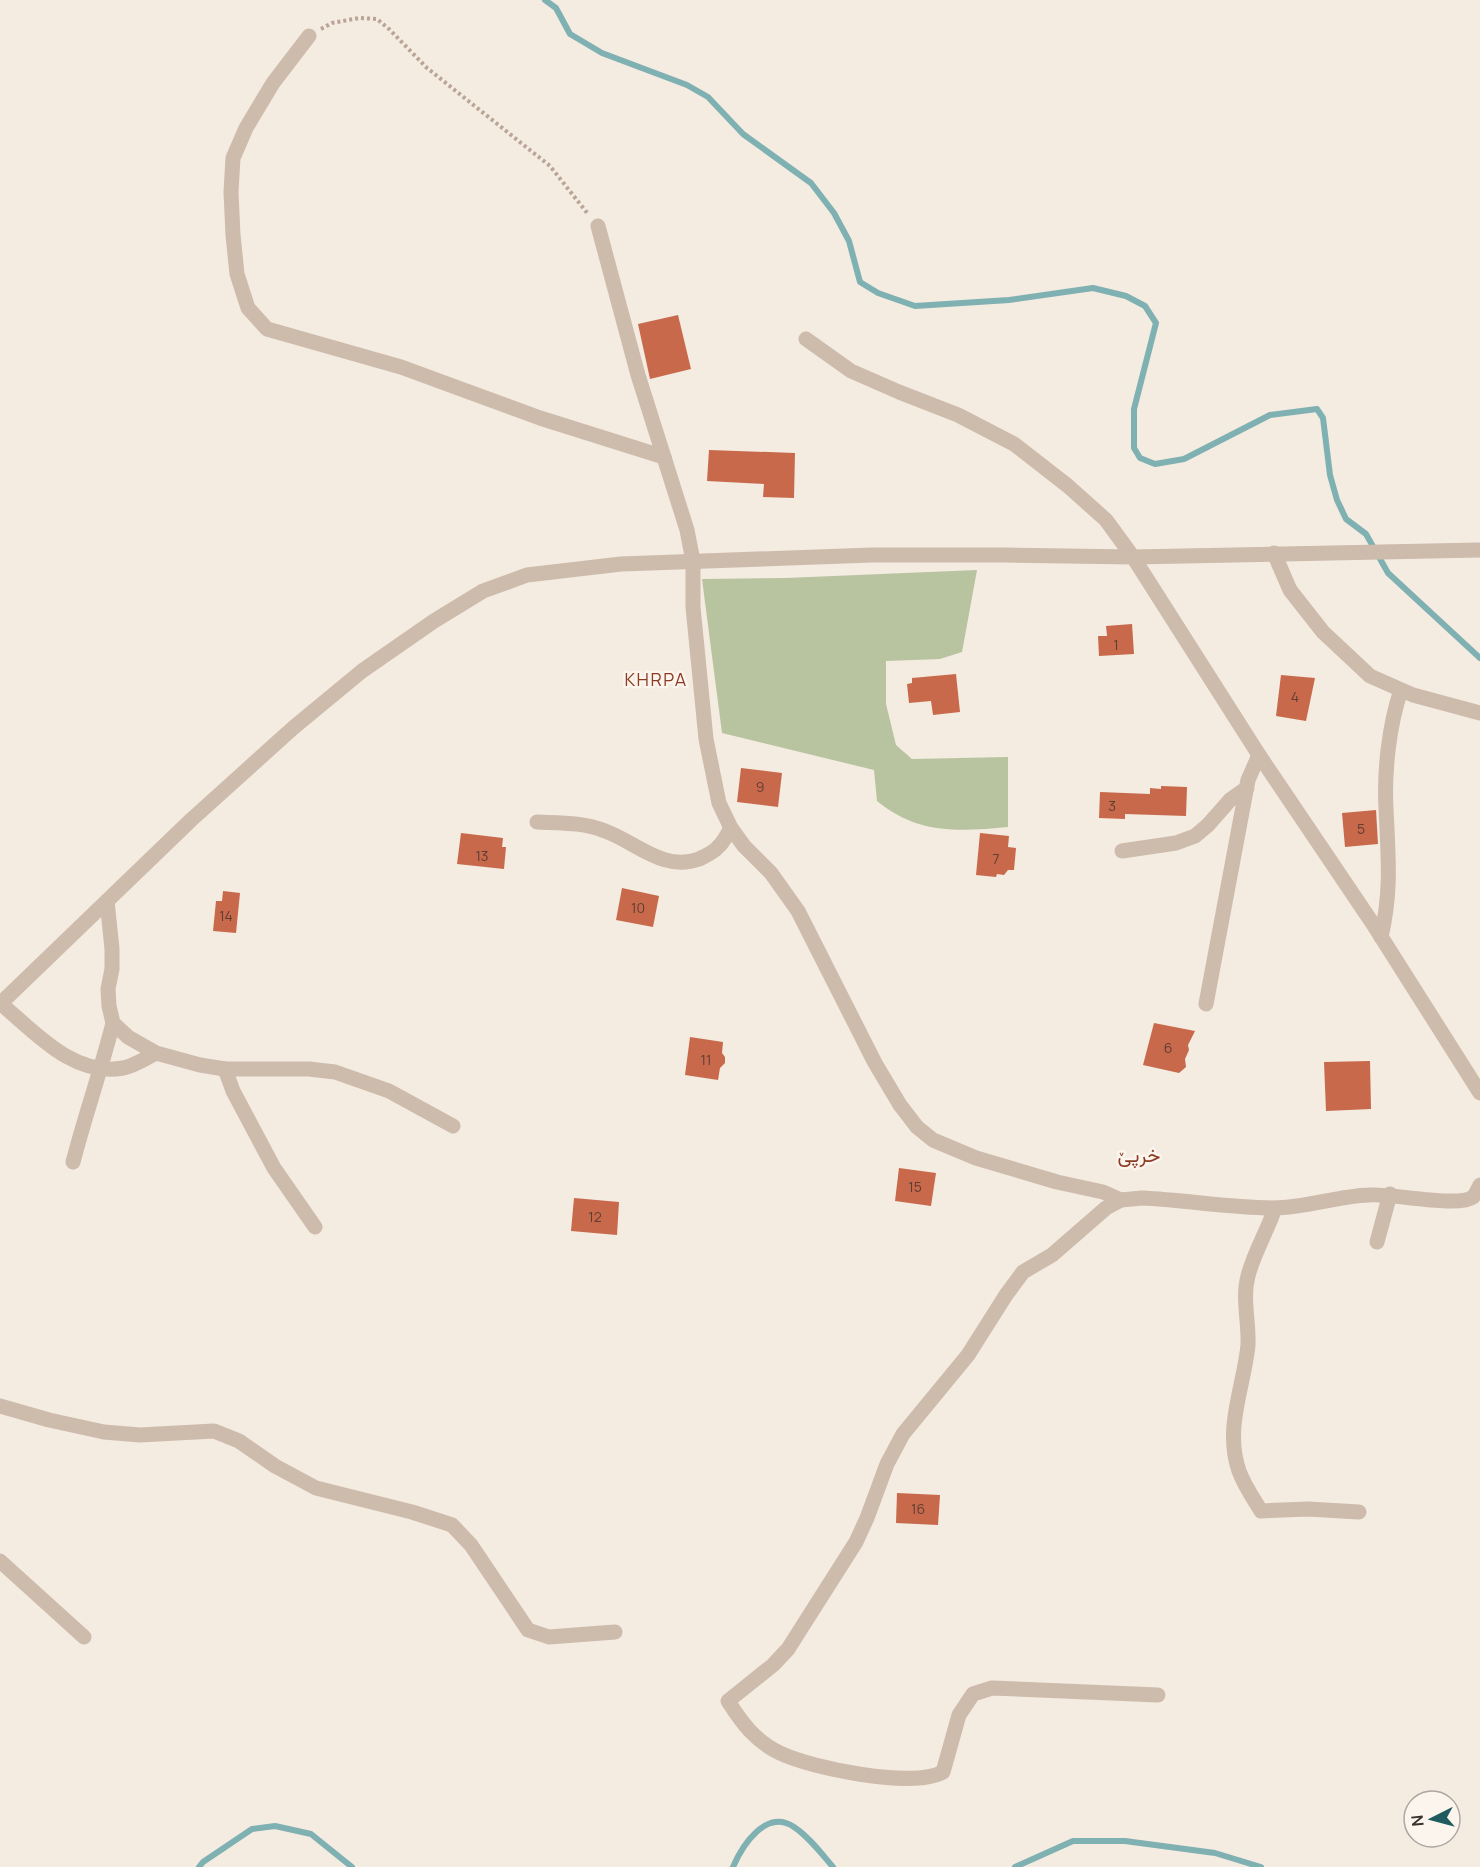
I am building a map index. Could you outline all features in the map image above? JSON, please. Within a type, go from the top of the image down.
[{"type":"street","points":[[309,36],[273,83],[251,119],[233,158],[231,192],[233,235],[237,274],[248,308],[267,329],[401,367],[540,418],[664,457]]},
{"type":"street","points":[[598,226],[635,364],[687,530],[693,561],[693,607],[706,739],[719,803],[731,828],[744,846],[771,873],[798,911],[875,1063],[900,1105],[917,1127],[933,1140],[976,1158],[1057,1182],[1104,1192],[1121,1200],[1165,1199],[1275,1208],[1320,1204],[1367,1195],[1390,1194],[1430,1200],[1466,1200],[1478,1196]]},
{"type":"street","points":[[806,339],[852,371],[958,415],[1014,444],[1068,486],[1106,520],[1133,557],[1258,755],[1380,937],[1480,1093]]},
{"type":"street","points":[[156,1053],[125,1068],[101,1070],[68,1059],[0,1003],[208,805],[293,728],[362,671],[434,621],[483,591],[527,575],[621,564],[693,561],[872,555],[1133,557],[1480,550]]},
{"type":"street","points":[[1274,553],[1290,590],[1323,632],[1370,676],[1401,690],[1480,713]]},
{"type":"street","points":[[1380,937],[1387,910],[1389,883],[1386,781],[1395,708],[1401,690]]},
{"type":"street","points":[[1206,1004],[1248,780],[1258,755]]},
{"type":"street","points":[[1122,851],[1176,843],[1195,836],[1230,800],[1247,788]]},
{"type":"street","points":[[537,822],[586,825],[625,839],[663,860],[678,863],[706,856],[719,847],[731,828]]},
{"type":"street","points":[[73,1162],[91,1095],[101,1070],[112,1023],[108,989],[112,969],[112,949],[107,901]]},
{"type":"street","points":[[112,1023],[128,1037],[156,1053],[200,1065],[225,1069],[309,1069],[335,1072],[388,1091],[453,1126]]},
{"type":"street","points":[[225,1069],[233,1090],[274,1167],[315,1227]]},
{"type":"street","points":[[1377,1242],[1390,1194]]},
{"type":"street","points":[[1121,1200],[1106,1208],[1052,1255],[1023,1272],[968,1355],[903,1434],[887,1464],[856,1542],[788,1648],[773,1665],[728,1701],[747,1731],[779,1753],[846,1773],[917,1779],[934,1778],[943,1772],[959,1715],[973,1694],[992,1688],[1158,1695]]},
{"type":"street","points":[[1275,1208],[1253,1258],[1247,1280],[1246,1367],[1233,1426],[1233,1448],[1239,1471],[1246,1488],[1261,1511],[1308,1509],[1359,1512]]},
{"type":"street","points":[[0,1406],[104,1432],[140,1435],[214,1431],[239,1441],[275,1466],[316,1488],[412,1512],[452,1525],[471,1545],[528,1630],[549,1637],[615,1632]]},
{"type":"street","points":[[0,1561],[84,1638]]},
{"type":"path","points":[[309,36],[332,23],[359,18],[376,19],[427,68],[550,166],[598,226]]},
{"type":"green space","points":[[977,570],[962,652],[940,659],[886,661],[886,704],[896,745],[912,759],[1008,757],[1008,827],[955,830],[907,820],[877,801],[874,770],[722,733],[702,579]]},
{"type":"building","points":[[678,315],[691,369],[650,379],[638,324]]},
{"type":"building","points":[[709,450],[795,453],[794,498],[763,497],[764,484],[707,481]]},
{"type":"building","points":[[1132,624],[1134,654],[1099,656],[1098,636],[1107,636],[1106,626]]},
{"type":"building","points":[[956,674],[960,712],[933,715],[931,701],[909,703],[907,684],[912,683],[912,678]]},
{"type":"building","points":[[1281,675],[1315,678],[1306,721],[1276,716]]},
{"type":"building","points":[[741,768],[782,773],[778,807],[737,802]]},
{"type":"building","points":[[1161,786],[1187,787],[1186,816],[1125,814],[1125,819],[1099,818],[1100,792],[1150,794],[1150,788],[1161,789]]},
{"type":"building","points":[[1376,810],[1378,844],[1345,847],[1342,813]]},
{"type":"building","points":[[461,833],[503,838],[502,847],[506,847],[504,869],[457,864]]},
{"type":"building","points":[[980,833],[1009,836],[1008,847],[1016,848],[1014,870],[1008,870],[1004,875],[997,874],[996,877],[976,875]]},
{"type":"building","points":[[622,888],[659,896],[653,927],[616,920]]},
{"type":"building","points":[[223,891],[240,893],[236,933],[213,931],[216,901],[222,901]]},
{"type":"building","points":[[1154,1023],[1195,1031],[1188,1045],[1186,1067],[1179,1073],[1143,1065]]},
{"type":"building","points":[[690,1037],[723,1042],[722,1053],[725,1063],[720,1068],[718,1080],[685,1075]]},
{"type":"building","points":[[1370,1061],[1371,1109],[1326,1111],[1324,1062]]},
{"type":"building","points":[[899,1168],[936,1173],[931,1206],[895,1201]]},
{"type":"building","points":[[574,1198],[619,1202],[617,1235],[571,1231]]},
{"type":"building","points":[[897,1493],[940,1495],[938,1525],[896,1523]]},
{"type":"waterway","points":[[545,0],[556,8],[570,34],[602,53],[687,85],[708,97],[743,134],[811,183],[834,213],[849,241],[860,282],[878,293],[915,306],[1009,300],[1093,288],[1126,296],[1145,306],[1156,323],[1134,409],[1134,448],[1140,458],[1155,464],[1184,459],[1270,415],[1317,409],[1323,418],[1330,475],[1337,500],[1346,519],[1366,534],[1388,573],[1480,658]]},
{"type":"waterway","points":[[733,1867],[742,1849],[756,1832],[774,1822],[784,1822],[794,1827],[833,1867]]},
{"type":"waterway","points":[[199,1867],[252,1829],[275,1826],[311,1834],[352,1867]]},
{"type":"waterway","points":[[1015,1867],[1073,1841],[1125,1841],[1215,1853],[1261,1867]]},
{"type":"district","name":"KHRPA","points":[[656,680]]},
{"type":"district","name":"خرپێ","points":[[1139,1155]]}]
